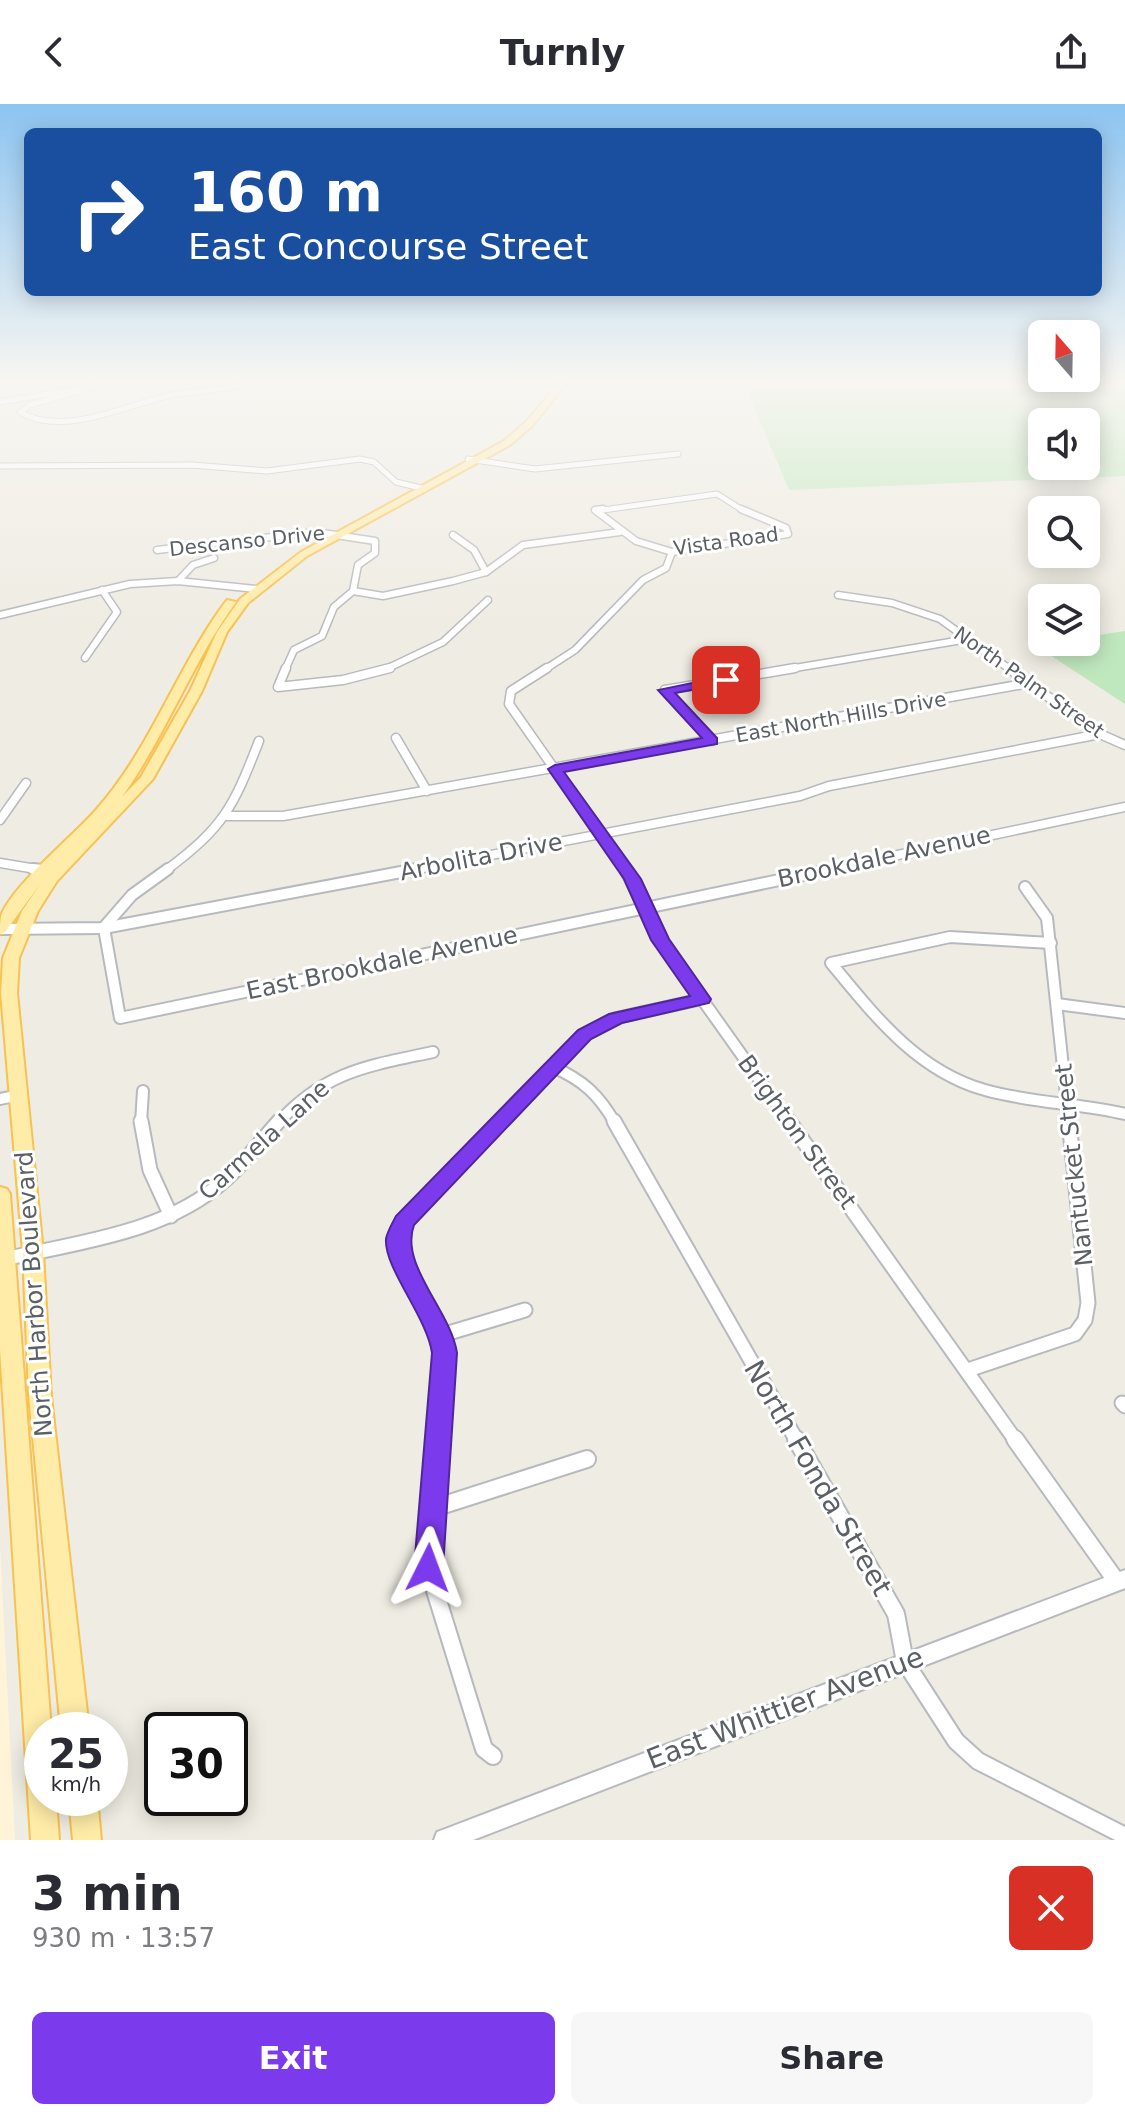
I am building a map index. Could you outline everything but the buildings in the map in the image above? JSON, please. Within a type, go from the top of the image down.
[{"type":"main road","name":"North Harbor Boulevard","points":[[0,929],[18,898],[42,870],[130,778],[207,634],[251,588],[280,560],[465,464]]},
{"type":"main road","name":"North Harbor Boulevard","points":[[73,1712],[40,1396],[33,1252],[10,1097],[11,958],[20,929],[52,878],[146,779],[196,691],[222,632],[251,588]]},
{"type":"main road","name":"North Harbor Boulevard","points":[[0,1194],[45,1840]]},
{"type":"main road","points":[[85,1816],[87,1840]]},
{"type":"street","points":[[0,466],[184,464]]},
{"type":"street","points":[[185,464],[267,471],[321,464]]},
{"type":"street","points":[[376,464],[394,481],[420,488]]},
{"type":"street","points":[[500,464],[535,469],[583,464]]},
{"type":"street","name":"Vista Road","points":[[717,494],[751,515],[786,528],[788,534],[672,552],[636,541],[620,532],[595,510],[717,494]]},
{"type":"street","points":[[353,591],[383,596],[486,572],[523,545],[620,532]]},
{"type":"street","points":[[337,533],[375,541],[375,553],[358,565],[353,591],[334,607],[322,636],[294,650],[278,687],[345,682],[402,664],[443,642],[488,600]]},
{"type":"street","name":"Descanso Drive","points":[[157,550],[337,533]]},
{"type":"street","points":[[453,535],[472,545],[482,557],[486,572]]},
{"type":"street","name":"Brighton Street","points":[[672,552],[666,568],[643,580],[575,650],[511,691],[509,704],[632,879],[660,940],[1121,1580]]},
{"type":"street","points":[[178,581],[187,569],[214,558]]},
{"type":"street","points":[[0,615],[102,590],[178,581],[251,588]]},
{"type":"street","points":[[85,658],[117,612],[114,603],[102,590]]},
{"type":"street","name":"North Palm Street","points":[[838,595],[892,603],[934,616],[1100,734],[1125,745]]},
{"type":"street","points":[[712,741],[665,690],[968,639]]},
{"type":"street","name":"East North Hills Drive","points":[[227,816],[283,816],[1029,683]]},
{"type":"street","name":"Arbolita Drive","points":[[0,929],[104,928],[601,834],[1100,734]]},
{"type":"street","points":[[396,738],[427,791]]},
{"type":"street","points":[[104,928],[132,895],[205,841],[227,816],[259,741]]},
{"type":"street","points":[[0,820],[26,783]]},
{"type":"street","name":"Brookdale Avenue","points":[[643,908],[1125,807]]},
{"type":"street","points":[[0,863],[42,870]]},
{"type":"street","name":"Nantucket Street","points":[[968,1370],[1075,1334],[1085,1320],[1088,1303],[1051,943],[1047,918],[1025,887]]},
{"type":"street","name":"East Brookdale Avenue","points":[[104,928],[120,1018],[643,908]]},
{"type":"street","points":[[1051,943],[992,937],[950,937],[831,963],[895,1039],[933,1069],[983,1090],[1125,1114]]},
{"type":"street","points":[[493,1756],[484,1749],[428,1568],[444,1353],[442,1335],[400,1255],[398,1239],[404,1221],[553,1067],[598,1025],[702,999]]},
{"type":"street","points":[[1057,1004],[1125,1013]]},
{"type":"street","name":"Carmela Lane","points":[[5,1259],[139,1227],[171,1216],[210,1193],[310,1093],[337,1075],[433,1052]]},
{"type":"street","name":"North Fonda Street","points":[[553,1067],[577,1077],[601,1098],[896,1614],[905,1662],[941,1722],[978,1761],[1125,1836]]},
{"type":"street","points":[[143,1091],[138,1120],[142,1155],[171,1216]]},
{"type":"street","points":[[442,1335],[525,1310]]},
{"type":"street","points":[[431,1509],[587,1459]]},
{"type":"street","name":"East Whittier Avenue","points":[[445,1840],[1121,1580]]},
{"type":"shaded area","points":[[0,1546],[15,1840],[0,1840]]},
{"type":"green space","points":[[778,464],[1028,464],[1029,480],[789,490]]},
{"type":"green space","points":[[1100,464],[1125,464],[1125,476],[1100,477]]},
{"type":"green space","points":[[1125,631],[1125,704],[1051,656],[1100,656],[1100,635]]},
{"type":"route","points":[[428,1568],[444,1353],[442,1335],[400,1255],[398,1239],[404,1221],[585,1034],[616,1018],[702,999],[660,940],[632,879],[555,769],[712,741],[665,690],[726,680]]}]
